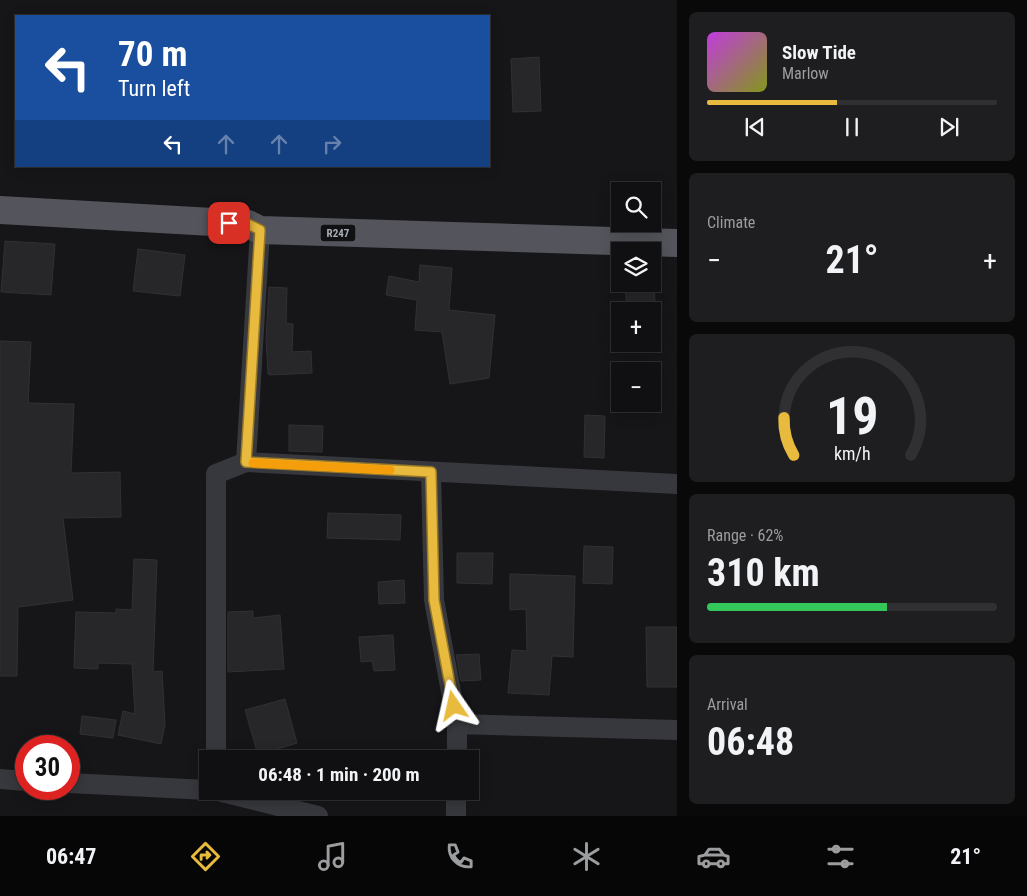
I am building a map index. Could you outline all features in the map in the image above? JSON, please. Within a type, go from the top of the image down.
[{"type":"main road","name":"R247","points":[[0,210],[248,224],[260,230],[677,243]]},
{"type":"street","points":[[246,462],[260,230]]},
{"type":"street","points":[[216,750],[216,474],[246,462],[677,484]]},
{"type":"street","points":[[431,472],[434,600],[457,724],[457,750]]},
{"type":"street","points":[[457,724],[677,730]]},
{"type":"street","points":[[0,780],[15,781]]},
{"type":"street","points":[[80,784],[199,790]]},
{"type":"street","points":[[254,800],[318,816]]},
{"type":"street","points":[[456,800],[456,816]]},
{"type":"building","points":[[539,57],[541,111],[513,112],[511,59]]},
{"type":"building","points":[[5,241],[55,244],[51,295],[1,292]]},
{"type":"building","points":[[138,249],[185,255],[180,296],[133,291]]},
{"type":"building","points":[[420,265],[452,268],[449,310],[495,315],[489,378],[450,384],[442,332],[415,330],[417,300],[386,295],[389,276],[419,282]]},
{"type":"building","points":[[269,287],[287,288],[286,323],[293,324],[292,352],[311,351],[312,373],[268,374],[266,338]]},
{"type":"building","points":[[626,292],[654,292],[655,302],[626,302]]},
{"type":"building","points":[[0,341],[31,342],[28,403],[74,404],[71,473],[120,472],[121,517],[63,518],[73,600],[18,607],[17,676],[0,676]]},
{"type":"building","points":[[585,415],[605,416],[604,458],[584,457]]},
{"type":"building","points":[[289,425],[323,426],[322,452],[289,451]]},
{"type":"building","points":[[328,513],[401,515],[400,540],[327,538]]},
{"type":"building","points":[[584,546],[613,547],[612,584],[583,583]]},
{"type":"building","points":[[457,553],[493,553],[492,584],[457,583]]},
{"type":"building","points":[[134,559],[157,560],[153,672],[162,671],[165,724],[161,744],[118,735],[123,711],[135,714],[132,664],[98,663],[98,669],[74,668],[76,612],[116,613],[116,609],[132,610]]},
{"type":"building","points":[[510,574],[575,576],[573,657],[552,656],[549,695],[508,693],[512,650],[527,651],[526,609],[510,610]]},
{"type":"building","points":[[404,580],[405,603],[379,604],[378,582]]},
{"type":"building","points":[[253,611],[253,618],[280,615],[284,669],[228,672],[228,612]]},
{"type":"building","points":[[646,627],[677,627],[677,687],[647,687]]},
{"type":"building","points":[[393,635],[395,670],[374,671],[372,661],[361,662],[359,637]]},
{"type":"building","points":[[479,654],[481,680],[461,681],[456,655]]},
{"type":"building","points":[[285,699],[297,743],[274,750],[257,750],[245,710]]},
{"type":"building","points":[[82,716],[116,720],[113,738],[80,734]]},
{"type":"slow traffic","points":[[253,463],[390,470]]},
{"type":"route","points":[[229,223],[248,224],[260,230],[246,462],[431,472],[434,600],[454,706]]}]
